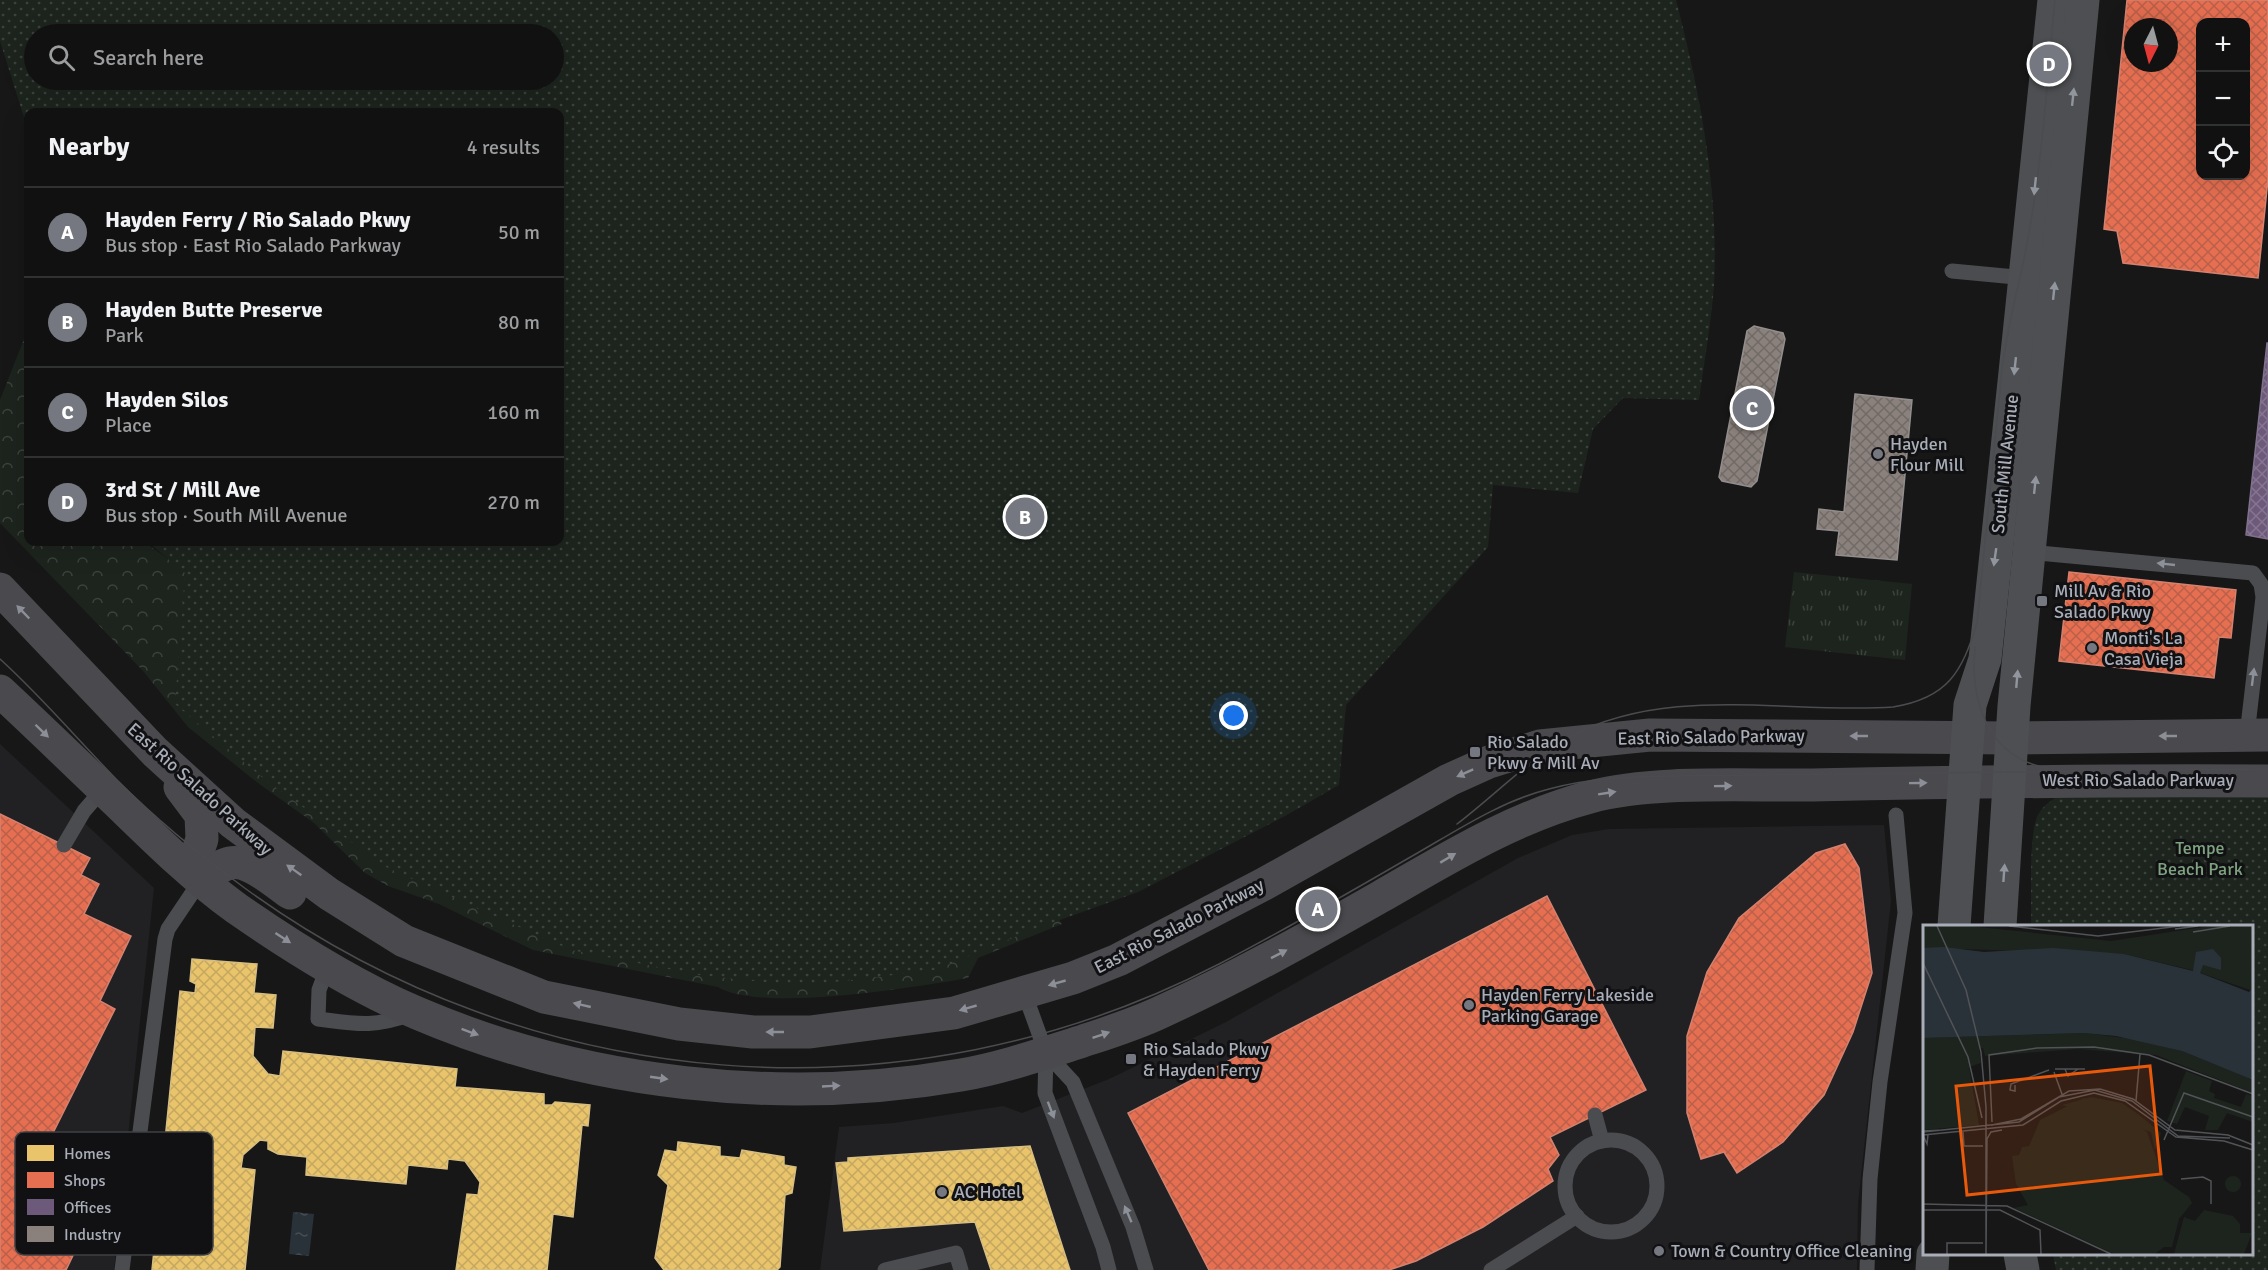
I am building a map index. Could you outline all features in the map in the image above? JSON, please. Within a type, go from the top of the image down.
[{"type":"main road","name":"South Mill Avenue","points":[[1954,925],[1970,705],[1985,659],[2054,0]]},
{"type":"main road","name":"South Mill Avenue","points":[[2000,925],[2012,738],[2028,552],[2083,0]]},
{"type":"main road","name":"East Rio Salado Parkway","points":[[0,589],[155,752],[233,823],[281,861],[404,941],[544,997],[616,1014],[753,1032],[810,1032],[954,1012],[1073,978],[1118,960],[1264,884],[1449,780],[1490,762],[1540,746],[1650,735],[2012,738]]},
{"type":"main road","points":[[0,691],[201,880],[234,906],[328,966],[416,1012],[526,1052],[602,1070],[714,1086],[772,1089],[889,1084],[964,1075],[1046,1053],[1156,1015],[1287,951],[1459,851],[1513,824],[1598,795],[1664,787],[2009,780]]},
{"type":"main road","points":[[2012,738],[2257,735]]},
{"type":"main road","points":[[155,752],[201,815],[202,839],[198,851],[201,880]]},
{"type":"main road","name":"West Rio Salado Parkway","points":[[2009,780],[2268,781]]},
{"type":"main road","points":[[201,880],[229,863],[238,863],[250,867],[324,915],[404,941]]},
{"type":"main road","points":[[1932,1270],[1933,1255]]},
{"type":"main road","points":[[2020,1255],[2023,1270]]},
{"type":"lane","points":[[1952,271],[2026,279]]},
{"type":"lane","points":[[2028,552],[2253,573],[2261,584],[2263,597],[2257,735]]},
{"type":"lane","points":[[64,845],[84,811],[103,789]]},
{"type":"lane","points":[[1868,1270],[1870,1179],[1880,1082],[1905,913],[1896,815]]},
{"type":"lane","points":[[140,1132],[165,939],[168,929],[201,880]]},
{"type":"lane","points":[[328,966],[319,990],[318,1019],[363,1025],[385,1024],[416,1012]]},
{"type":"lane","points":[[1024,992],[1046,1053],[1045,1093],[1103,1247],[1109,1270]]},
{"type":"lane","points":[[1046,1053],[1074,1082],[1133,1227],[1146,1270]]},
{"type":"lane","points":[[1595,1115],[1602,1141]]},
{"type":"lane","points":[[1602,1141],[1626,1142],[1639,1149],[1649,1160],[1656,1174],[1657,1190],[1653,1205],[1644,1218],[1632,1227],[1616,1232],[1601,1231],[1586,1224],[1577,1216],[1568,1201],[1565,1187],[1567,1172],[1573,1159],[1584,1149],[1602,1141]]},
{"type":"lane","points":[[1491,1270],[1577,1216]]},
{"type":"lane","points":[[885,1270],[956,1252],[961,1270]]},
{"type":"lane","points":[[122,1270],[124,1255]]},
{"type":"shaded area","points":[[0,744],[154,888],[128,1132],[15,1132],[15,1255],[116,1255],[114,1270],[0,1270]]},
{"type":"shaded area","points":[[1884,825],[1891,901],[1858,1204],[1857,1270],[820,1270],[839,1127],[894,1123],[1003,1106],[1022,1113],[1109,1079],[1224,1023],[1518,858],[1572,835],[1609,829]]},
{"type":"green space","points":[[0,0],[1676,0],[1700,106],[1714,214],[1714,286],[1699,400],[1623,398],[1593,429],[1578,493],[1493,485],[1488,547],[1346,705],[1339,785],[1285,816],[1138,892],[1032,930],[935,970],[801,986],[699,975],[571,950],[386,867],[264,779],[175,704],[185,573],[153,546],[564,546],[564,108],[24,108],[24,117],[0,41]]},
{"type":"green space","points":[[24,339],[24,546],[150,546],[244,612],[1056,914],[1062,924],[978,958],[968,978],[839,996],[767,998],[533,950],[439,904],[388,886],[365,873],[314,823],[258,783],[188,727],[144,672],[0,523],[0,400]]},
{"type":"green space","points":[[1794,572],[1912,584],[1905,660],[1785,647]]},
{"type":"green space","name":"Tempe Beach Park","points":[[2268,789],[2268,1270],[2056,1270],[2053,1255],[2253,1255],[2253,925],[2031,925],[2032,852],[2035,824],[2045,805],[2062,794]]},
{"type":"water","points":[[293,1212],[314,1214],[309,1256],[289,1254]]},
{"type":"building: Homes","points":[[192,959],[257,964],[254,993],[276,995],[273,1028],[255,1027],[253,1056],[268,1074],[280,1076],[283,1051],[457,1069],[455,1087],[544,1094],[544,1105],[552,1105],[555,1102],[590,1105],[588,1126],[582,1125],[573,1217],[553,1214],[547,1270],[456,1270],[467,1194],[478,1195],[480,1182],[465,1161],[448,1159],[447,1169],[408,1165],[406,1184],[306,1175],[307,1157],[278,1154],[268,1149],[268,1141],[260,1140],[243,1155],[241,1168],[255,1170],[245,1270],[152,1270],[154,1255],[213,1255],[213,1132],[166,1132],[180,991],[195,993],[196,984],[190,981]]},
{"type":"building: Homes","points":[[678,1142],[720,1147],[720,1156],[740,1158],[742,1150],[784,1157],[784,1165],[796,1167],[792,1193],[785,1195],[780,1267],[777,1270],[664,1270],[655,1258],[668,1185],[658,1175],[665,1150],[677,1152]]},
{"type":"building: Homes","name":"AC Hotel","points":[[1030,1146],[1070,1270],[991,1270],[975,1222],[844,1231],[836,1163],[848,1162],[848,1158]]},
{"type":"building: Shops","points":[[2127,0],[2268,0],[2268,179],[2258,278],[2123,263],[2117,231],[2104,229],[2124,30],[2124,72],[2178,72],[2178,18],[2125,18]]},
{"type":"building: Shops","points":[[2069,572],[2236,590],[2231,638],[2219,637],[2214,678],[2059,661]]},
{"type":"building: Shops","points":[[0,814],[90,858],[81,875],[99,884],[84,914],[131,936],[100,1001],[115,1009],[54,1132],[15,1132],[15,1255],[73,1255],[66,1270],[0,1270]]},
{"type":"building: Shops","points":[[1845,844],[1859,868],[1872,973],[1853,1032],[1824,1095],[1783,1142],[1737,1173],[1724,1152],[1701,1159],[1687,1113],[1687,1036],[1707,972],[1739,918],[1816,853]]},
{"type":"building: Shops","name":"Hayden Ferry Lakeside Parking Garage","points":[[1547,896],[1646,1090],[1550,1137],[1559,1155],[1548,1169],[1553,1181],[1483,1227],[1416,1261],[1389,1270],[1209,1270],[1128,1113]]},
{"type":"building: Offices","points":[[2268,343],[2268,539],[2246,535]]},
{"type":"building: Industry","points":[[1754,326],[1783,333],[1785,339],[1757,481],[1751,487],[1722,481],[1719,477],[1747,331]]},
{"type":"building: Industry","name":"Hayden Flour Mill","points":[[1855,394],[1912,400],[1897,560],[1836,555],[1839,531],[1817,529],[1819,509],[1844,512]]},
{"type":"tram line","points":[[1457,824],[1525,767],[1554,746],[1607,721],[1647,711],[1687,706],[1893,707],[1927,697],[1950,680],[1958,669],[1977,623],[2002,369],[2036,187],[2055,0]]},
{"type":"tram line","points":[[1975,647],[1976,687],[1987,723],[1997,739],[2010,752],[2026,762],[2047,768]]},
{"type":"tram line","points":[[0,659],[117,780],[179,837],[246,889],[357,958],[474,1011],[597,1046],[722,1065],[849,1066],[975,1050],[1099,1016],[1219,964],[1267,939],[1494,810],[1530,795],[1579,782],[1670,776],[2268,769]]},
{"type":"place","name":"3rd St / Mill Ave","points":[[2049,64]]},
{"type":"place","name":"Hayden Silos","points":[[1752,408]]},
{"type":"place","name":"Hayden Flour Mill","points":[[1878,454]]},
{"type":"place","name":"Hayden Butte Preserve","points":[[1025,517]]},
{"type":"place","name":"Mill Av & Rio Salado Pkwy","points":[[2042,601]]},
{"type":"place","name":"Monti's La Casa Vieja","points":[[2092,648]]},
{"type":"place","name":"Rio Salado Pkwy & Mill Av","points":[[1475,752]]},
{"type":"place","name":"Hayden Ferry / Rio Salado Pkwy","points":[[1318,909]]},
{"type":"place","name":"Hayden Ferry Lakeside Parking Garage","points":[[1469,1005]]},
{"type":"place","name":"Rio Salado Pkwy & Hayden Ferry","points":[[1131,1059]]},
{"type":"place","name":"AC Hotel","points":[[942,1192]]},
{"type":"place","name":"Town & Country Office Cleaning","points":[[1659,1251]]}]
